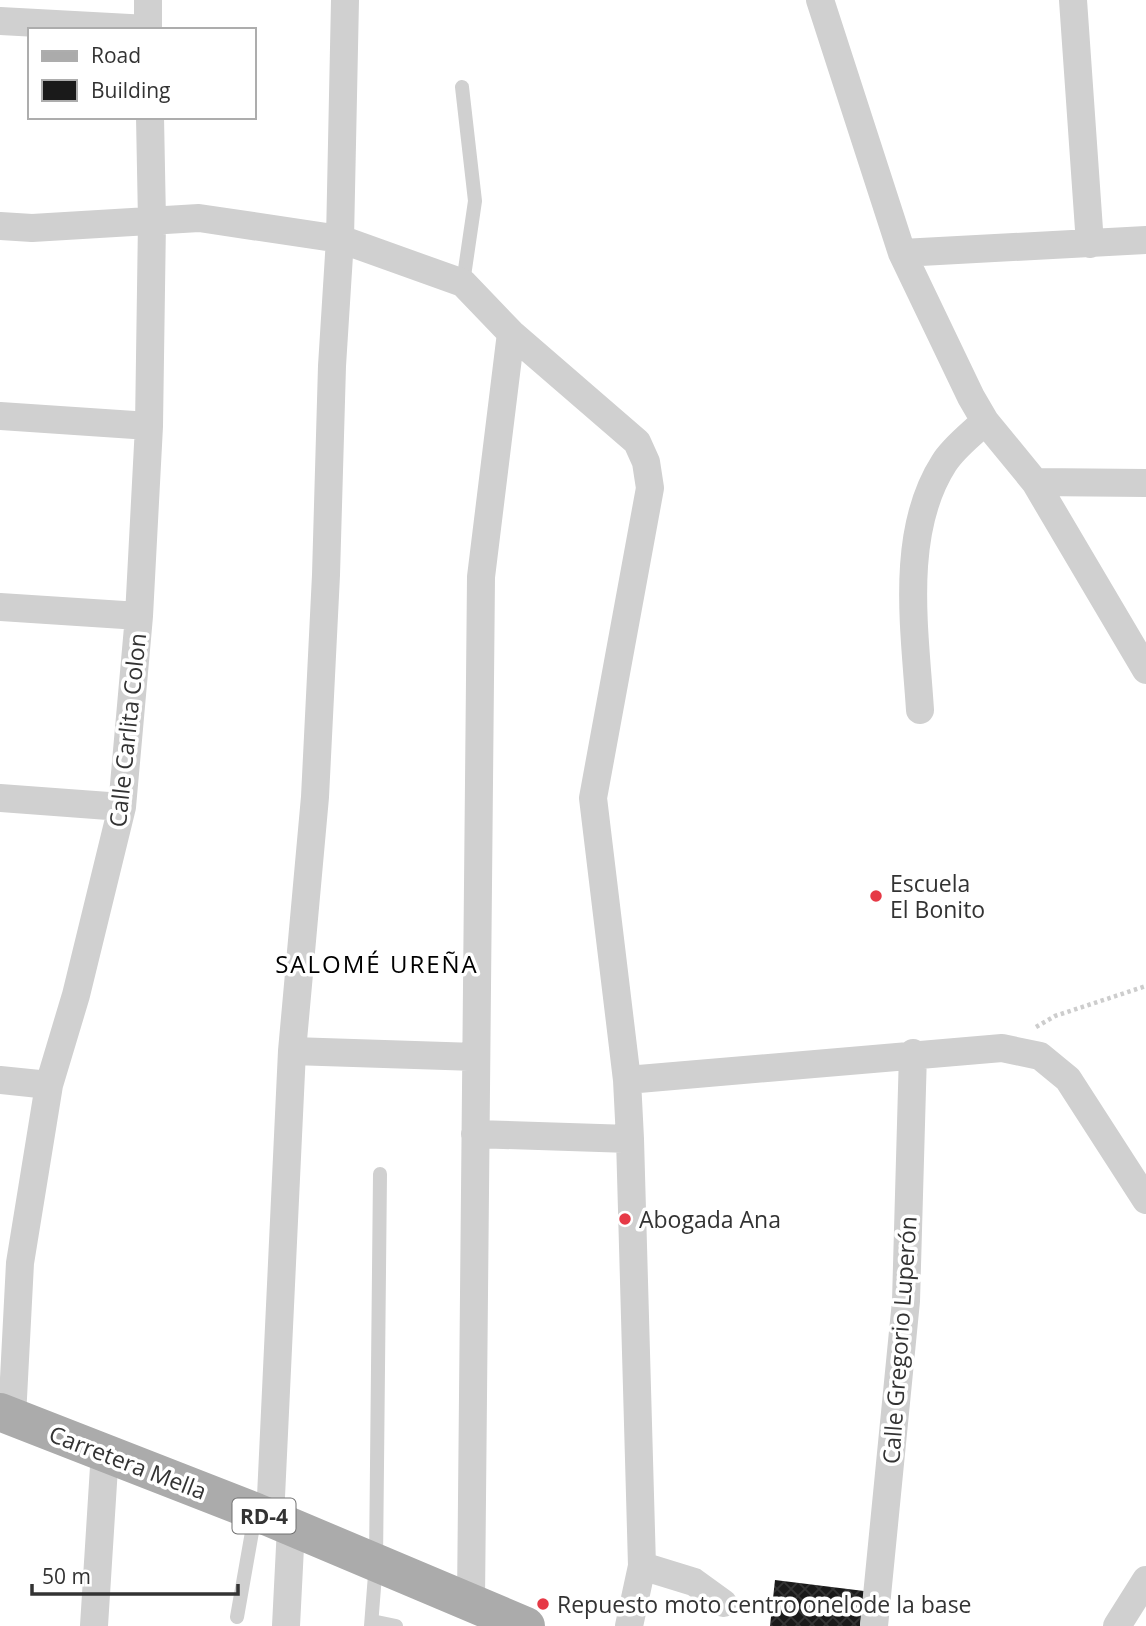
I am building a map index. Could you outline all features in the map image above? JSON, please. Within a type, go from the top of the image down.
[{"type":"main road","name":"Carretera Mella","points":[[6,1414],[105,1451],[471,1601],[513,1623]]},
{"type":"street","points":[[148,0],[148,28]]},
{"type":"street","points":[[286,1626],[272,1519],[292,1051],[315,797],[326,575],[332,366],[340,239],[345,0]]},
{"type":"street","points":[[820,0],[902,253],[971,397],[985,421],[1035,482],[1146,670]]},
{"type":"street","points":[[1073,0],[1090,244]]},
{"type":"street","points":[[0,22],[127,28]]},
{"type":"street","name":"Calle Carlita Colon","points":[[6,1414],[20,1263],[49,1085],[76,995],[122,807],[139,616],[149,426],[152,220],[150,119]]},
{"type":"street","points":[[0,226],[32,228],[199,218],[340,239],[463,284],[511,333],[637,442],[646,462],[650,488],[593,798],[627,1080],[630,1139],[642,1566],[629,1626]]},
{"type":"street","points":[[902,253],[1146,240]]},
{"type":"street","points":[[471,1601],[481,577],[511,333]]},
{"type":"street","points":[[0,416],[149,426]]},
{"type":"street","points":[[920,710],[914,606],[917,548],[926,496],[945,461],[985,421]]},
{"type":"street","points":[[1035,482],[1146,483]]},
{"type":"street","points":[[0,607],[139,616]]},
{"type":"street","points":[[0,798],[122,807]]},
{"type":"street","points":[[627,1080],[913,1053],[1002,1048],[1040,1056],[1068,1079],[1146,1200]]},
{"type":"street","points":[[292,1051],[476,1057]]},
{"type":"street","name":"Calle Gregorio Luperón","points":[[874,1626],[906,1301],[913,1053]]},
{"type":"street","points":[[0,1080],[49,1085]]},
{"type":"street","points":[[475,1134],[630,1139]]},
{"type":"street","points":[[94,1626],[105,1451]]},
{"type":"street","points":[[642,1566],[694,1582],[723,1603]]},
{"type":"street","points":[[1118,1626],[1146,1580]]},
{"type":"lane","points":[[462,87],[475,201],[463,284]]},
{"type":"lane","points":[[380,1174],[376,1562],[372,1623],[396,1626]]},
{"type":"lane","points":[[237,1617],[272,1519]]},
{"type":"path","points":[[1002,1048],[1055,1016],[1146,986]]},
{"type":"building","points":[[775,1580],[864,1591],[860,1626],[770,1626]]},
{"type":"place","name":"Escuela El Bonito","points":[[876,896]]},
{"type":"place","name":"Abogada Ana","points":[[625,1219]]},
{"type":"place","name":"Repuesto moto centro onelode la base","points":[[543,1604]]},
{"type":"district","name":"SALOMÉ UREÑA","points":[[377,963]]}]
